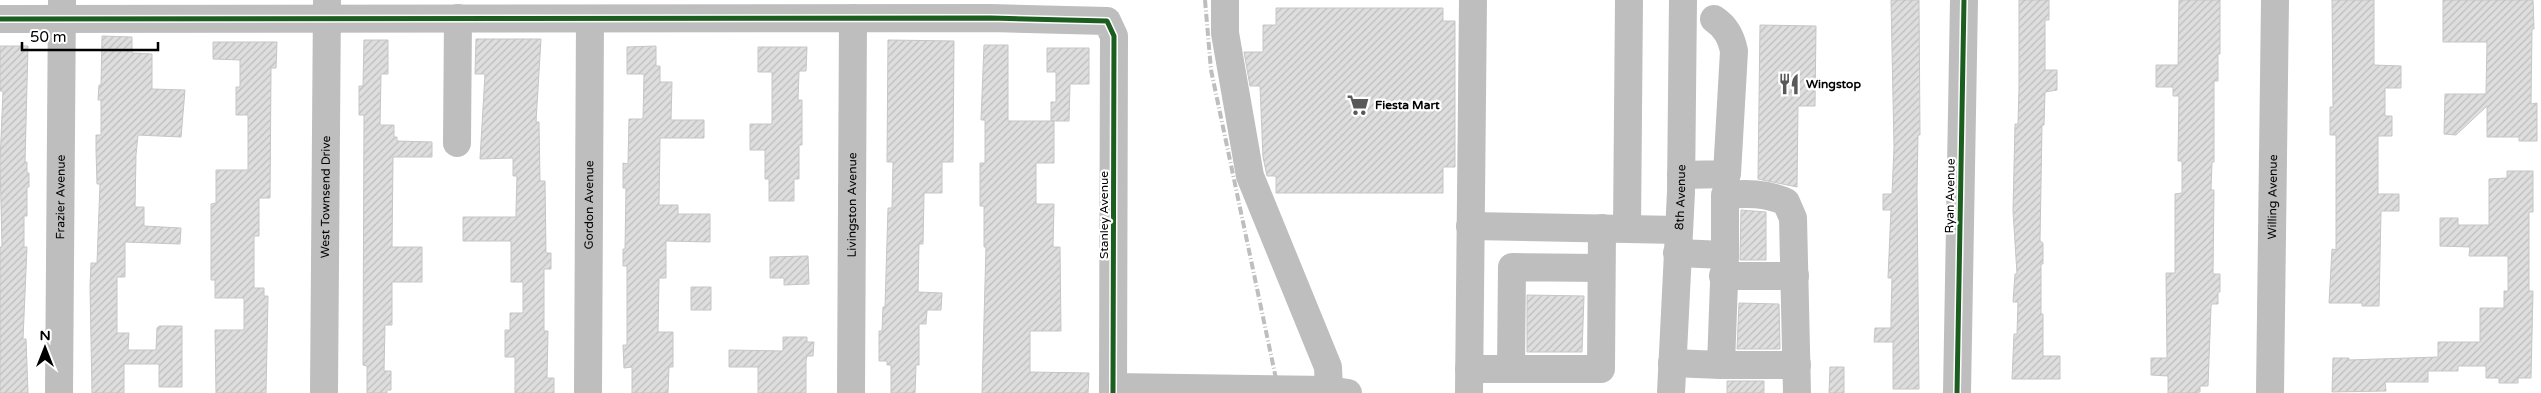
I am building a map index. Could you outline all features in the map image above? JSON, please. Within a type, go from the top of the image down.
[{"type":"street","points":[[1114,390],[1330,392],[1328,367],[1250,176],[1224,33],[1225,0]]},
{"type":"street","points":[[1472,0],[1469,381],[1511,369],[1601,369],[1601,268],[1614,228],[1629,0]]},
{"type":"street","name":"Ryan Avenue","points":[[1957,393],[1964,0]]},
{"type":"street","name":"Willing Avenue","points":[[2270,393],[2275,0]]},
{"type":"street","points":[[0,19],[62,10],[327,8],[458,18],[853,18],[960,9],[1110,19]]},
{"type":"street","name":"West Townsend Drive","points":[[324,393],[327,8]]},
{"type":"street","name":"Frazier Avenue","points":[[59,393],[62,10]]},
{"type":"street","points":[[1683,10],[1714,10],[1729,33],[1734,51],[1726,184],[1721,365]]},
{"type":"street","name":"8th Avenue","points":[[1671,393],[1681,175],[1683,10]]},
{"type":"street","points":[[457,143],[458,18]]},
{"type":"street","name":"Gordon Avenue","points":[[588,393],[590,18]]},
{"type":"street","name":"Livingston Avenue","points":[[851,393],[853,18]]},
{"type":"street","name":"Stanley Avenue","points":[[1110,19],[1114,390]]},
{"type":"street","points":[[1681,175],[1726,184],[1757,194],[1774,196],[1786,202],[1793,218],[1797,393]]},
{"type":"street","points":[[1470,226],[1614,228],[1678,241],[1724,266],[1794,276]]},
{"type":"street","points":[[1511,369],[1512,267],[1601,268]]},
{"type":"street","points":[[1672,363],[1797,366]]},
{"type":"building","points":[[1891,0],[1919,0],[1920,135],[1918,135],[1917,188],[1919,389],[1893,389],[1893,342],[1874,342],[1875,328],[1891,328],[1892,278],[1888,278],[1891,210],[1883,210],[1883,194],[1892,194],[1894,147]]},
{"type":"building","points":[[2019,0],[2049,0],[2049,20],[2045,20],[2045,70],[2057,70],[2057,90],[2045,92],[2044,125],[2042,125],[2040,241],[2043,243],[2041,314],[2043,314],[2043,356],[2060,356],[2060,379],[2012,379],[2014,334],[2017,334],[2018,302],[2013,302],[2015,274],[2017,274],[2013,211],[2015,124],[2018,124]]},
{"type":"building","points":[[2179,0],[2220,0],[2220,54],[2218,54],[2218,81],[2214,81],[2214,162],[2212,162],[2211,190],[2214,190],[2213,274],[2220,274],[2220,292],[2218,292],[2218,304],[2212,304],[2211,306],[2208,386],[2200,386],[2200,392],[2191,393],[2168,393],[2168,376],[2151,375],[2151,358],[2167,358],[2166,273],[2175,273],[2175,194],[2182,193],[2182,161],[2178,161],[2179,96],[2173,96],[2173,87],[2156,87],[2156,65],[2178,65]]},
{"type":"building","points":[[2332,0],[2374,0],[2374,65],[2401,66],[2401,88],[2385,88],[2385,116],[2392,116],[2392,136],[2378,136],[2378,194],[2399,194],[2399,211],[2381,211],[2379,306],[2362,306],[2362,303],[2329,303],[2332,249],[2336,250],[2336,135],[2330,135],[2330,107],[2333,107]]},
{"type":"building","points":[[2443,0],[2533,0],[2534,29],[2532,29],[2531,104],[2537,103],[2537,141],[2519,141],[2519,137],[2487,137],[2487,106],[2456,135],[2444,134],[2445,94],[2486,94],[2487,42],[2443,42]]},
{"type":"building","name":"Fiesta Mart","points":[[1276,8],[1443,8],[1443,21],[1455,21],[1455,167],[1443,167],[1443,193],[1276,193],[1276,176],[1267,176],[1263,157],[1260,86],[1250,86],[1244,52],[1263,52],[1263,25],[1276,25]]},
{"type":"building","points":[[1760,25],[1816,26],[1815,106],[1798,106],[1797,187],[1758,179]]},
{"type":"building","points":[[102,36],[132,37],[132,53],[152,54],[152,89],[185,90],[181,137],[138,135],[136,155],[135,207],[144,207],[144,226],[181,228],[180,244],[125,242],[125,277],[117,277],[117,333],[129,333],[128,350],[156,350],[157,328],[159,326],[182,326],[182,387],[159,387],[159,364],[124,364],[124,393],[92,393],[90,287],[91,263],[97,263],[100,184],[97,184],[96,135],[101,135],[101,100],[98,100],[99,85],[101,85]]},
{"type":"building","points":[[476,39],[541,39],[536,122],[539,122],[540,181],[545,181],[546,253],[551,253],[551,269],[544,269],[544,331],[548,331],[547,378],[554,378],[554,393],[515,393],[515,357],[505,357],[505,330],[510,330],[510,313],[523,313],[523,282],[511,282],[511,241],[463,241],[463,217],[516,217],[517,176],[513,176],[513,158],[480,159],[485,74],[475,74]]},
{"type":"building","points":[[364,40],[388,40],[388,74],[381,74],[380,125],[394,125],[394,137],[397,137],[397,141],[432,142],[432,157],[393,157],[392,247],[422,247],[422,282],[392,282],[392,325],[385,325],[384,371],[391,371],[391,390],[387,390],[387,393],[367,393],[367,366],[363,365],[364,115],[359,115],[359,86],[363,86]]},
{"type":"building","points":[[888,40],[954,41],[953,162],[942,162],[942,193],[924,193],[923,244],[919,244],[918,292],[942,293],[941,310],[927,310],[926,324],[919,324],[919,365],[916,365],[915,393],[891,393],[891,365],[887,365],[887,361],[879,361],[879,331],[882,331],[883,307],[885,307],[888,208],[892,208],[893,162],[887,162]]},
{"type":"building","points":[[213,42],[277,42],[276,68],[271,68],[270,198],[259,198],[259,236],[254,236],[254,288],[264,288],[264,296],[268,296],[266,393],[216,393],[215,330],[244,330],[244,298],[215,298],[215,280],[211,280],[211,204],[216,203],[216,170],[248,170],[248,115],[236,115],[236,87],[240,87],[240,60],[213,59]]},
{"type":"building","points":[[984,45],[1008,45],[1008,121],[1054,121],[1054,163],[1036,163],[1036,204],[1054,204],[1053,247],[1060,247],[1061,331],[1030,331],[1030,372],[1089,373],[1088,393],[982,393],[986,247],[984,247],[984,206],[980,206],[980,163],[985,163],[985,120],[981,120]]},
{"type":"building","points":[[0,46],[28,46],[25,162],[27,162],[27,173],[29,173],[29,187],[27,187],[27,216],[24,216],[24,247],[27,247],[23,339],[26,339],[28,393],[0,393],[0,247],[2,247],[0,162],[3,91],[0,91]]},
{"type":"building","points":[[656,46],[656,66],[660,66],[660,82],[672,82],[671,120],[704,120],[704,138],[660,138],[659,205],[678,205],[678,214],[710,214],[710,242],[666,241],[666,278],[659,278],[658,332],[673,332],[673,367],[669,367],[668,393],[632,393],[632,367],[624,368],[623,345],[627,345],[627,266],[623,266],[626,188],[623,188],[623,163],[628,164],[629,119],[643,119],[644,74],[627,74],[627,47]]},
{"type":"building","points":[[758,47],[807,47],[806,71],[799,71],[798,100],[802,100],[802,145],[799,145],[799,179],[794,179],[794,201],[769,201],[769,179],[765,179],[765,150],[750,150],[750,124],[772,124],[772,72],[758,72]]},
{"type":"building","points":[[1047,48],[1089,48],[1089,84],[1070,84],[1069,121],[1051,121],[1051,102],[1056,102],[1056,72],[1047,72]]},
{"type":"building","points":[[2507,171],[2533,171],[2533,212],[2529,212],[2529,291],[2533,291],[2531,378],[2518,378],[2518,383],[2499,383],[2499,378],[2486,378],[2486,366],[2458,366],[2458,371],[2428,371],[2428,382],[2385,382],[2386,391],[2332,392],[2333,358],[2349,358],[2349,360],[2438,357],[2438,342],[2480,342],[2480,308],[2504,308],[2504,291],[2508,291],[2508,256],[2469,256],[2470,247],[2440,246],[2440,218],[2458,218],[2458,225],[2489,225],[2489,179],[2507,178]]},
{"type":"building","points":[[1741,210],[1766,212],[1766,260],[1740,260]]},
{"type":"building","points":[[808,256],[809,284],[784,285],[784,278],[770,278],[770,257]]},
{"type":"building","points":[[691,287],[711,287],[711,310],[691,310]]},
{"type":"building","points":[[1527,295],[1584,296],[1582,352],[1527,352]]},
{"type":"building","points":[[1739,303],[1779,304],[1780,349],[1737,349]]},
{"type":"building","points":[[783,337],[807,337],[807,342],[814,342],[813,356],[807,356],[806,361],[806,393],[758,393],[758,367],[729,367],[729,350],[783,351]]},
{"type":"building","points":[[1830,367],[1844,367],[1844,393],[1829,393]]},
{"type":"building","points":[[1727,381],[1764,381],[1764,393],[1727,393]]},
{"type":"railway","points":[[1205,0],[1211,70],[1279,393]]},
{"type":"cycle path","points":[[1957,393],[1964,0]]},
{"type":"cycle path","points":[[0,19],[991,18],[1107,21],[1114,36],[1113,393]]},
{"type":"place","name":"Wingstop","points":[[1789,84]]},
{"type":"place","name":"Fiesta Mart","points":[[1358,105]]}]
